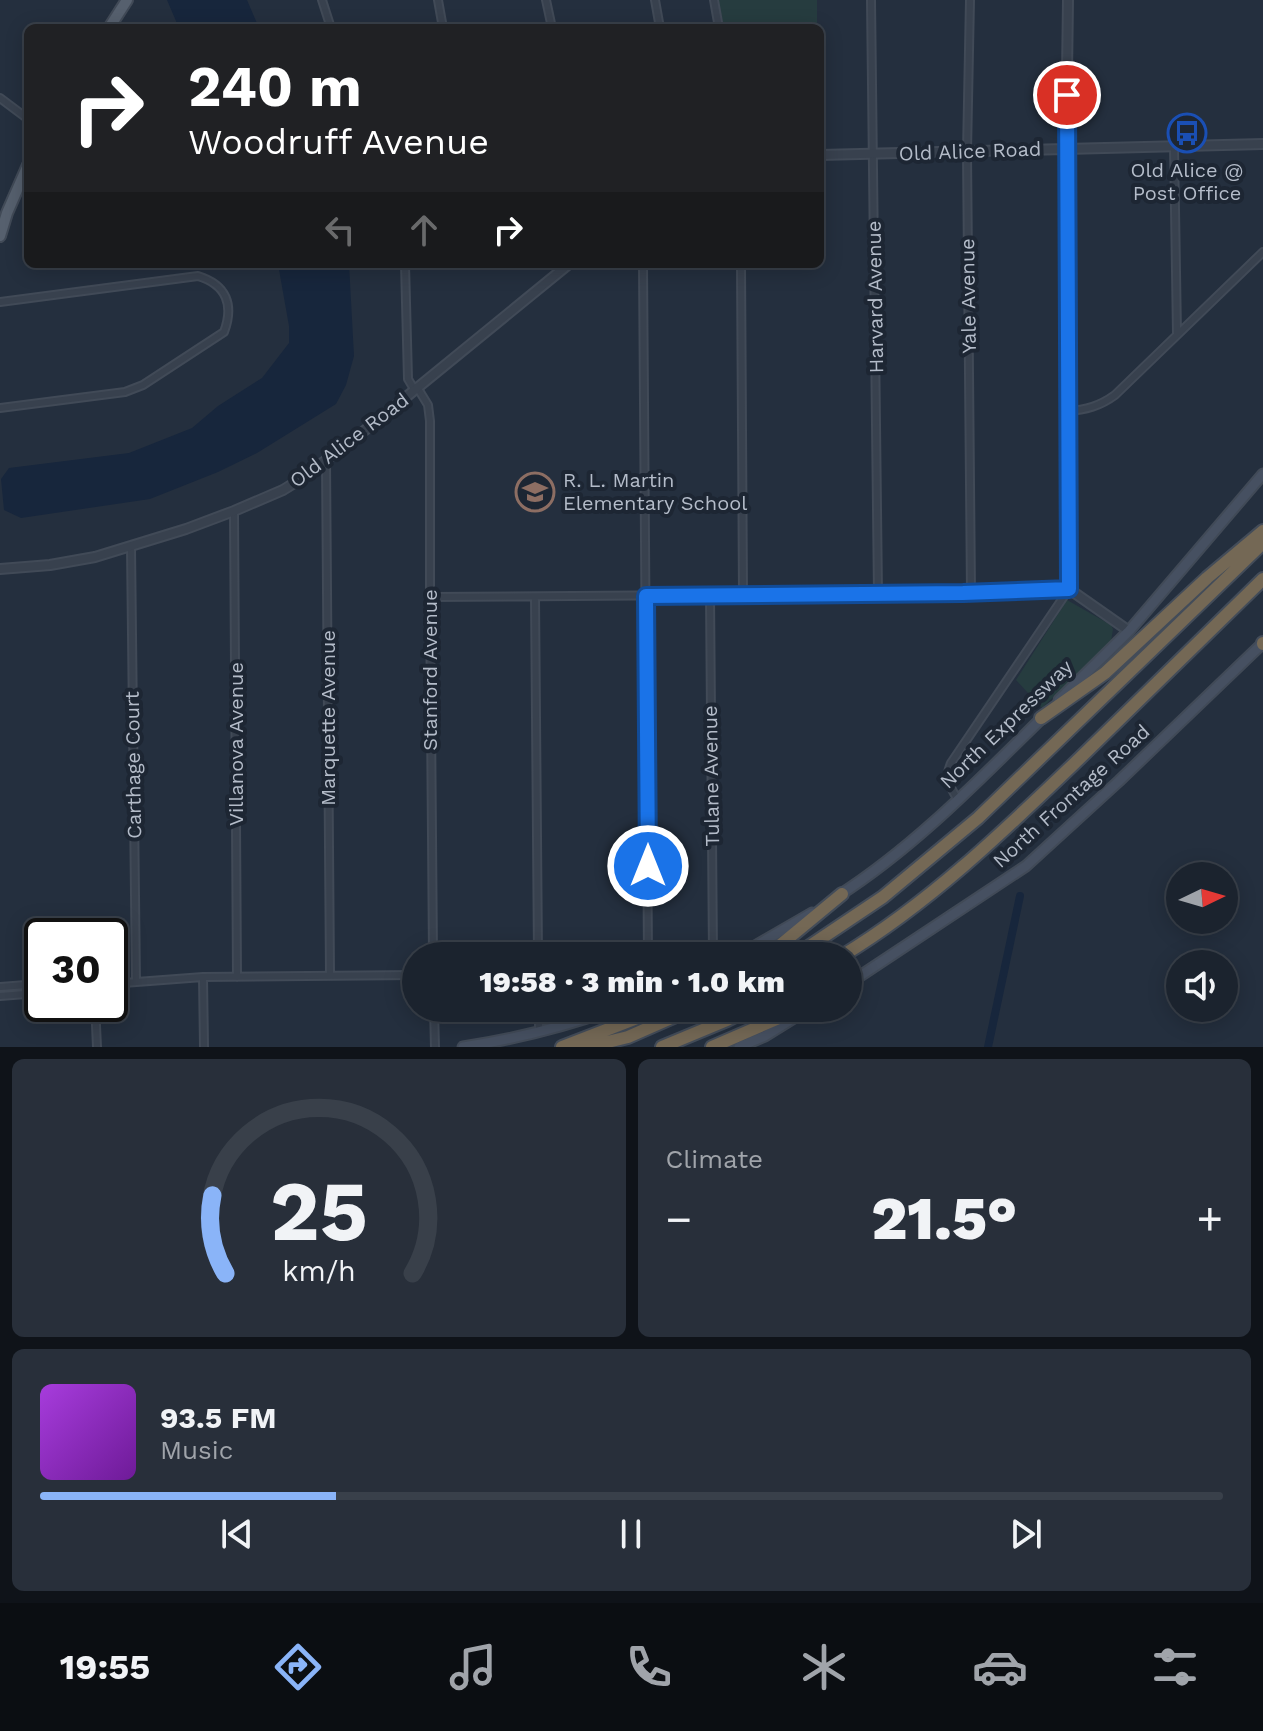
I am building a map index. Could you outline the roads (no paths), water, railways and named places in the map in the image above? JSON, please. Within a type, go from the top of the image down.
[{"type":"highway","points":[[1041,718],[1105,673],[1207,578],[1263,531]]},
{"type":"highway","points":[[816,942],[883,897],[978,818],[1263,543]]},
{"type":"highway","points":[[862,944],[930,895],[993,842],[1263,579]]},
{"type":"highway","points":[[784,942],[842,894]]},
{"type":"highway","points":[[562,1047],[627,1022]]},
{"type":"highway","points":[[587,1047],[628,1037],[662,1022]]},
{"type":"highway","points":[[662,1047],[722,1022]]},
{"type":"highway","points":[[712,1047],[770,1022]]},
{"type":"main road","points":[[111,24],[125,1]]},
{"type":"main road","points":[[0,236],[24,174]]},
{"type":"main road","name":"North Expressway","points":[[764,942],[842,894],[882,865],[958,800],[1129,631],[1263,474]]},
{"type":"main road","name":"North Frontage Road","points":[[862,975],[1026,866],[1263,643]]},
{"type":"main road","points":[[463,1047],[574,1022]]},
{"type":"main road","points":[[739,1047],[788,1022]]},
{"type":"street","points":[[322,0],[330,24]]},
{"type":"street","points":[[438,0],[442,24]]},
{"type":"street","points":[[546,0],[551,24]]},
{"type":"street","points":[[655,0],[659,24]]},
{"type":"street","points":[[714,0],[718,24]]},
{"type":"street","name":"Harvard Avenue","points":[[871,0],[878,594]]},
{"type":"street","name":"Yale Avenue","points":[[970,0],[967,152],[971,593]]},
{"type":"street","points":[[958,800],[948,784],[947,771],[951,763],[1069,589],[1068,0]]},
{"type":"street","points":[[0,98],[24,116]]},
{"type":"street","name":"Old Alice Road","points":[[824,155],[1263,144]]},
{"type":"street","points":[[1174,146],[1177,335]]},
{"type":"street","points":[[1067,411],[1092,408],[1107,401],[1263,252]]},
{"type":"street","name":"Stanford Avenue","points":[[405,268],[408,379],[428,405],[430,421],[433,942]]},
{"type":"street","name":"Old Alice Road","points":[[0,569],[69,562],[131,547],[234,511],[283,490],[326,461],[564,268]]},
{"type":"street","points":[[643,268],[648,942]]},
{"type":"street","points":[[741,268],[743,595]]},
{"type":"street","points":[[0,302],[198,276],[220,288],[229,302],[229,319],[224,332],[143,385],[105,396],[0,408]]},
{"type":"street","name":"Marquette Avenue","points":[[326,461],[330,975]]},
{"type":"street","name":"Villanova Avenue","points":[[234,511],[237,977]]},
{"type":"street","name":"Carthage Court","points":[[131,547],[136,982]]},
{"type":"street","points":[[430,597],[971,593],[1069,589],[1129,631]]},
{"type":"street","name":"Tulane Avenue","points":[[710,595],[713,942]]},
{"type":"street","points":[[535,597],[538,942]]},
{"type":"street","points":[[128,983],[203,977],[402,975]]},
{"type":"street","points":[[203,977],[204,1047]]},
{"type":"street","points":[[0,987],[24,985]]},
{"type":"street","points":[[0,996],[24,994]]},
{"type":"street","points":[[96,1022],[97,1047]]},
{"type":"street","points":[[434,1022],[435,1047]]},
{"type":"street","points":[[539,1022],[539,1032]]},
{"type":"street","points":[[758,1047],[765,1036]]},
{"type":"water","points":[[167,0],[247,0],[257,24],[177,24]]},
{"type":"water","points":[[279,268],[349,268],[354,356],[346,385],[336,404],[257,453],[150,499],[21,518],[4,510],[1,479],[9,468],[129,453],[192,428],[218,406],[262,378],[289,343]]},
{"type":"waterway","points":[[988,1047],[1020,896]]},
{"type":"place","name":"Old Alice @ Post Office","points":[[1187,133]]},
{"type":"place","name":"R. L. Martin Elementary School","points":[[535,492]]}]
